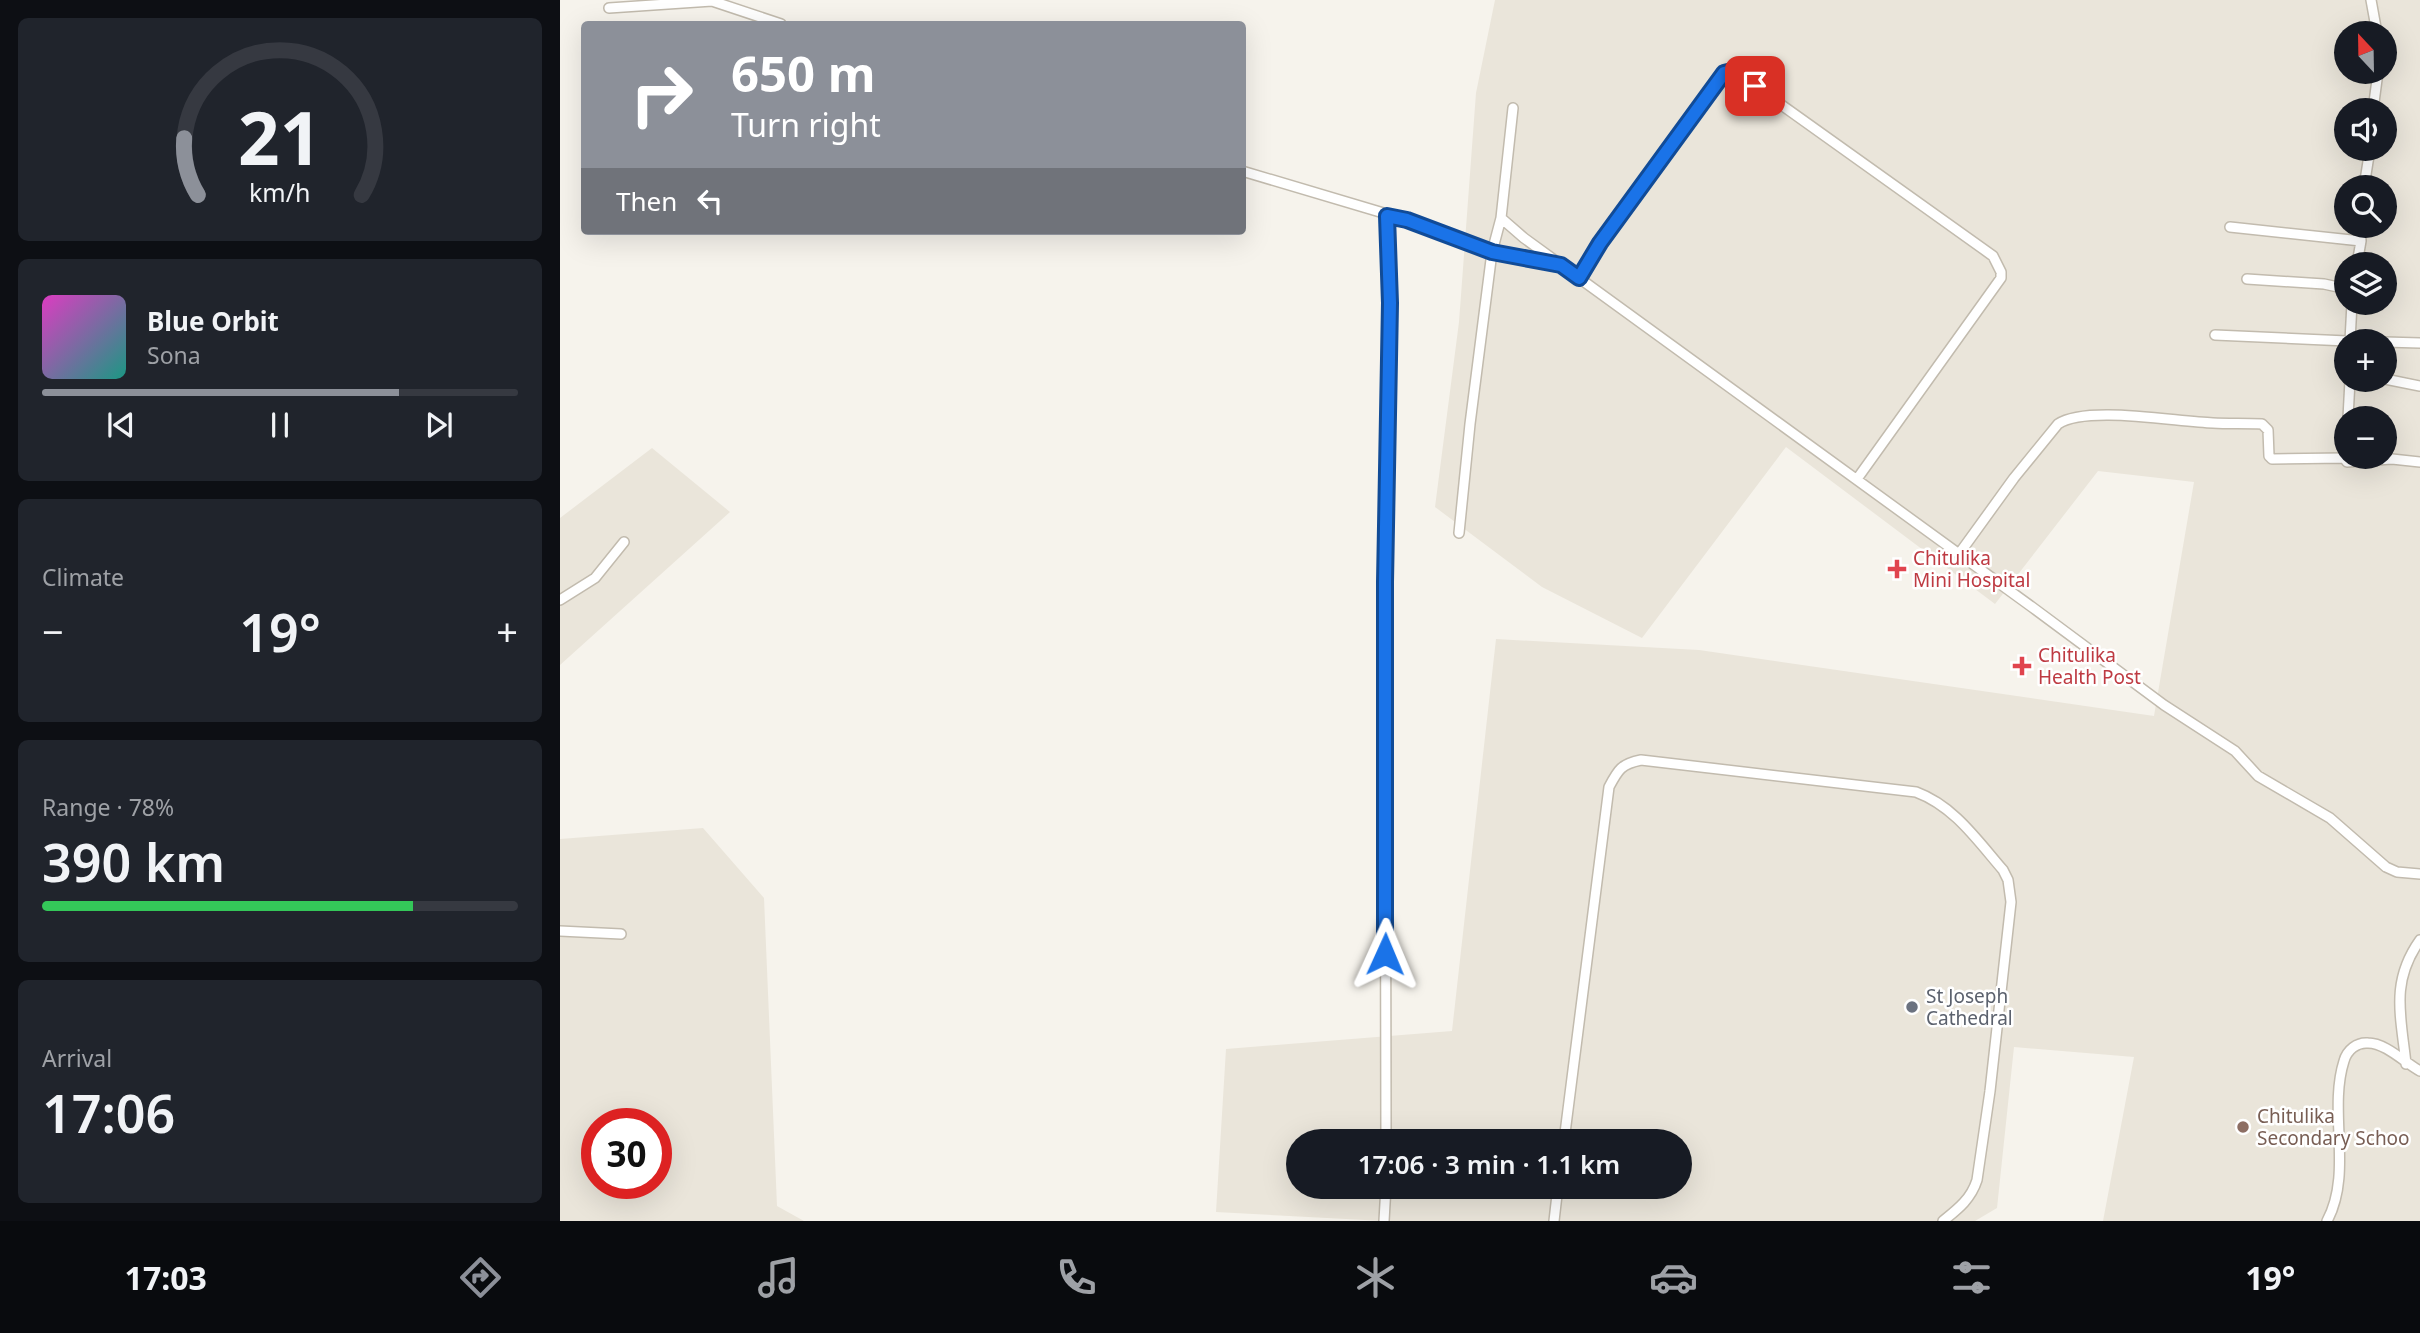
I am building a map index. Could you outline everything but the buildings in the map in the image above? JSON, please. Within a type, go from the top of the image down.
[{"type":"street","points":[[2371,0],[2375,21]]},
{"type":"street","points":[[609,8],[712,1],[772,21]]},
{"type":"street","points":[[1579,278],[1600,243],[1728,71],[1755,86],[1993,256],[2001,278],[1857,479]]},
{"type":"street","points":[[1459,533],[1470,425],[1492,252],[1501,218],[1513,108]]},
{"type":"street","points":[[1246,172],[1407,220],[1492,252],[1561,265]]},
{"type":"street","points":[[1386,1129],[1385,582],[1390,303],[1387,216]]},
{"type":"street","points":[[1501,218],[1561,265],[2164,705],[2235,751],[2258,776],[2330,818],[2386,867],[2397,872],[2420,874]]},
{"type":"street","points":[[2230,227],[2361,241]]},
{"type":"street","points":[[2359,252],[2361,238]]},
{"type":"street","points":[[2246,279],[2334,287]]},
{"type":"street","points":[[2215,335],[2334,340]]},
{"type":"street","points":[[2397,342],[2420,343]]},
{"type":"street","points":[[2397,381],[2420,386]]},
{"type":"street","points":[[1959,554],[2014,478],[2058,424],[2065,420],[2110,415],[2262,424],[2268,430],[2270,459],[2334,458]]},
{"type":"street","points":[[2397,460],[2420,462]]},
{"type":"street","points":[[560,600],[594,578],[624,542]]},
{"type":"street","points":[[1566,1129],[1609,787],[1617,771],[1627,763],[1641,760],[1916,792],[1942,804],[1955,815],[1995,861],[2008,880],[2011,902],[1977,1180],[1972,1194],[1943,1221]]},
{"type":"street","points":[[560,931],[621,934]]},
{"type":"street","points":[[2406,1064],[2399,999],[2401,976],[2406,962],[2420,940]]},
{"type":"street","points":[[2327,1221],[2334,1208],[2337,1186],[2340,1083],[2348,1052],[2357,1045],[2369,1042],[2384,1048],[2420,1071]]},
{"type":"street","points":[[1384,1221],[1385,1199]]},
{"type":"street","points":[[1554,1221],[1557,1199]]},
{"type":"shaded area","points":[[1495,0],[2420,0],[2420,1221],[2103,1221],[2134,1057],[2014,1047],[1997,1208],[1975,1221],[1384,1221],[1216,1212],[1226,1049],[1452,1031],[1496,639],[1699,650],[2154,716],[2194,482],[2098,471],[1995,604],[1786,447],[1642,638],[1542,587],[1435,507],[1459,322],[1476,93]]},
{"type":"shaded area","points":[[652,448],[730,512],[560,665],[560,518]]},
{"type":"shaded area","points":[[703,828],[764,898],[777,1206],[804,1221],[560,1221],[560,839]]},
{"type":"place","name":"Chitulika Mini Hospital","points":[[1897,569]]},
{"type":"place","name":"Chitulika Health Post","points":[[2022,666]]},
{"type":"place","name":"St Joseph Cathedral","points":[[1912,1007]]},
{"type":"place","name":"Chitulika Secondary Schoo","points":[[2243,1127]]},
{"type":"route","points":[[1385,954],[1385,582],[1390,303],[1387,216],[1407,220],[1492,252],[1561,265],[1579,278],[1600,243],[1724,73],[1732,71],[1755,86]]}]
